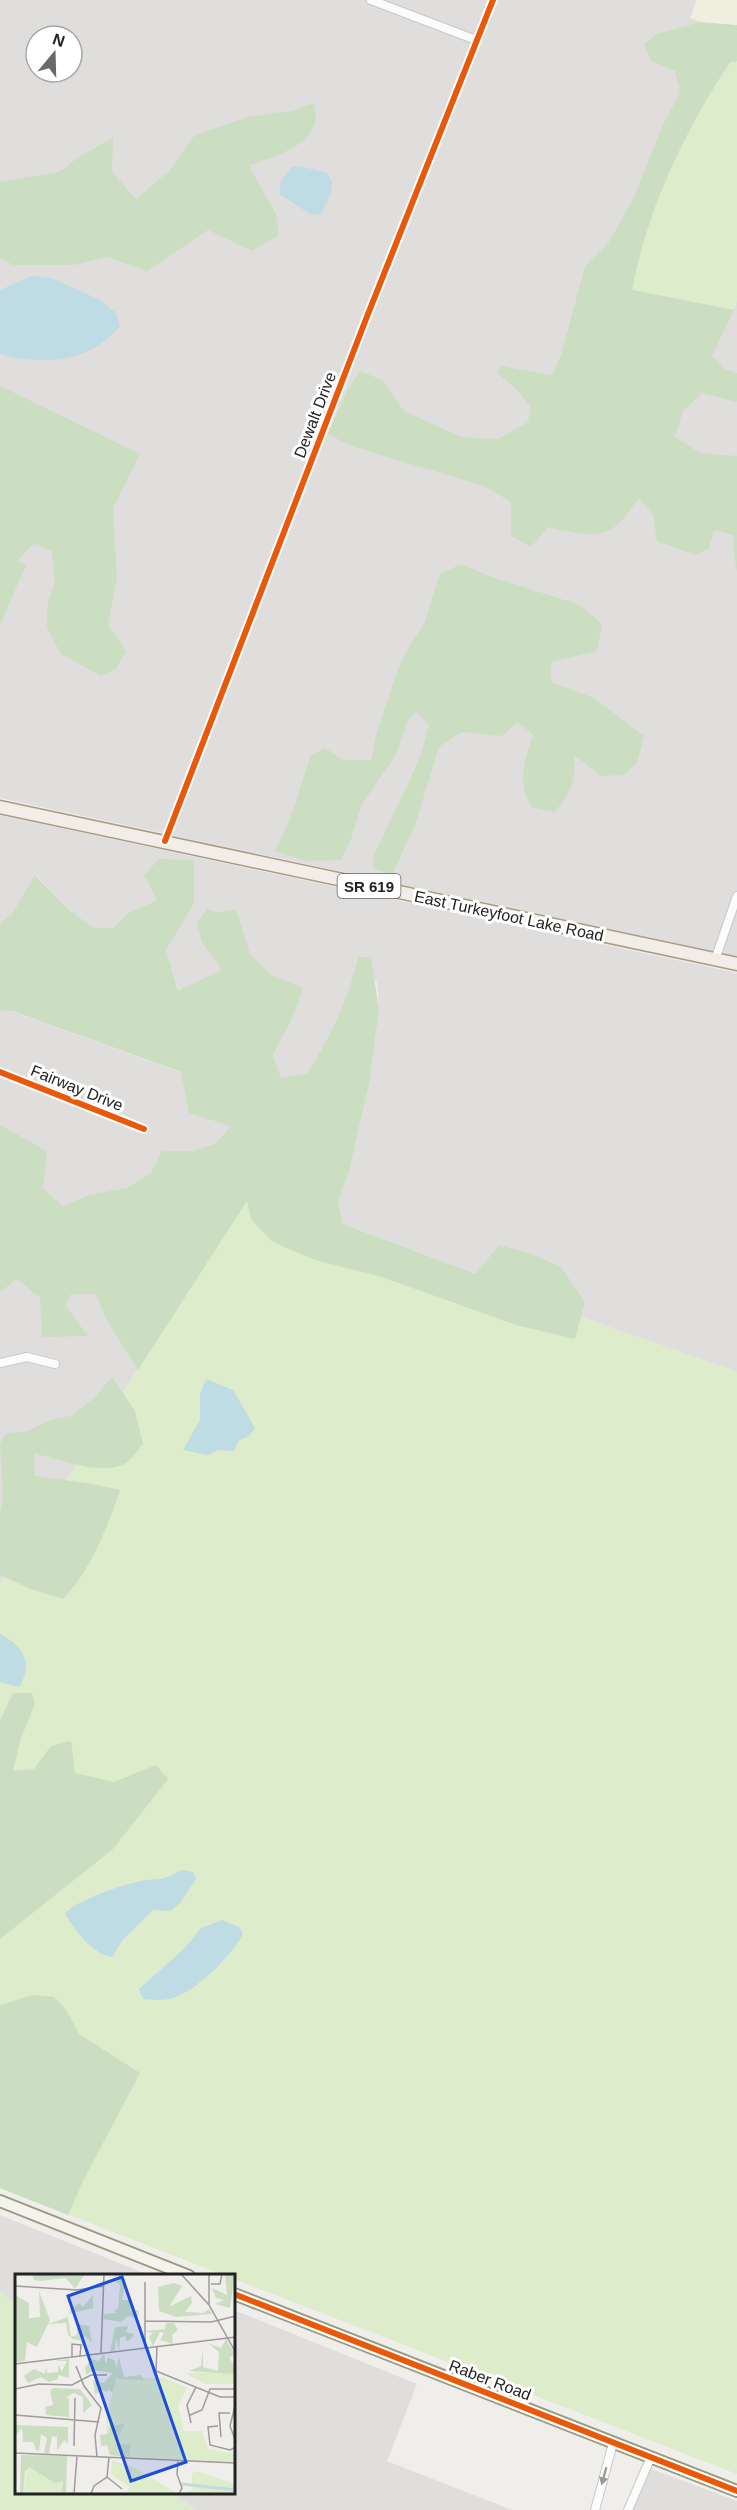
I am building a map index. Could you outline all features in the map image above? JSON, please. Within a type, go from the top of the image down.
[{"type":"main road","name":"East Turkeyfoot Lake Road","points":[[0,807],[737,964]]},
{"type":"street","points":[[371,0],[476,40]]},
{"type":"street","name":"Dewalt Drive","points":[[165,841],[369,310],[492,0]]},
{"type":"street","points":[[715,960],[737,896]]},
{"type":"street","name":"Fairway Drive","points":[[0,1072],[144,1129]]},
{"type":"street","points":[[0,1363],[27,1357],[55,1364]]},
{"type":"street","points":[[0,2201],[184,2274]]},
{"type":"street","name":"Raber Road","points":[[236,2295],[737,2491]]},
{"type":"street","points":[[595,2510],[613,2443]]},
{"type":"street","points":[[628,2510],[651,2457]]},
{"type":"shaded area","points":[[0,0],[737,0],[737,957],[0,798]]},
{"type":"shaded area","points":[[0,815],[737,973],[737,1372],[581,1317],[476,1274],[343,1224],[338,1201],[349,1172],[370,1080],[379,1010],[377,983],[358,958],[353,980],[336,1026],[307,1075],[281,1078],[273,1055],[292,1019],[273,976],[249,954],[236,909],[217,912],[202,943],[223,970],[179,992],[165,950],[194,904],[157,900],[128,913],[113,928],[93,927],[68,909],[36,875],[13,912],[0,924]]},
{"type":"shaded area","points":[[0,1007],[246,1096],[247,1200],[0,1583]]},
{"type":"shaded area","points":[[0,2215],[146,2274],[15,2274],[15,2303],[0,2291]]},
{"type":"shaded area","points":[[236,2311],[417,2384],[387,2461],[512,2510],[196,2510],[174,2495],[236,2495]]},
{"type":"shaded area","points":[[646,2467],[737,2501],[737,2510],[628,2510]]},
{"type":"shaded area","points":[[415,2480],[478,2504],[476,2510],[422,2510],[424,2503],[408,2497]]},
{"type":"green space","points":[[697,0],[737,0],[737,37],[690,18]]},
{"type":"green space","points":[[700,22],[737,25],[737,61],[730,62],[713,88],[670,171],[648,229],[632,290],[734,310],[712,356],[725,369],[737,373],[737,402],[702,393],[683,411],[675,437],[700,453],[737,456],[737,572],[733,535],[714,530],[709,548],[695,555],[657,541],[653,515],[639,498],[621,521],[605,532],[587,534],[548,527],[531,547],[511,536],[511,502],[484,486],[351,446],[328,434],[347,391],[360,371],[382,380],[404,411],[461,437],[498,439],[528,422],[531,407],[514,387],[497,373],[501,366],[552,375],[562,352],[585,266],[609,242],[634,197],[663,125],[680,92],[675,71],[651,61],[644,44],[657,34]]},
{"type":"green space","points":[[737,61],[737,301],[734,310],[632,290],[641,245],[669,173],[716,84],[730,62]]},
{"type":"green space","points":[[314,103],[316,117],[313,128],[306,138],[286,152],[249,166],[276,214],[279,235],[252,251],[208,230],[147,271],[107,257],[73,265],[13,265],[0,258],[0,182],[59,172],[80,156],[113,138],[112,172],[136,199],[170,170],[194,136],[247,117],[293,111]]},
{"type":"green space","points":[[0,386],[140,454],[113,508],[117,578],[108,625],[126,651],[116,669],[101,676],[61,654],[47,628],[47,607],[55,580],[51,551],[34,543],[17,561],[26,565],[0,625]]},
{"type":"green space","points":[[461,564],[492,577],[580,605],[602,624],[597,651],[551,662],[551,682],[594,698],[644,736],[637,763],[624,775],[601,776],[574,755],[572,786],[555,812],[531,807],[527,798],[523,771],[533,735],[518,722],[502,736],[461,732],[439,747],[415,825],[392,875],[373,868],[373,857],[422,751],[429,725],[417,712],[408,720],[396,755],[362,804],[351,839],[341,860],[306,861],[275,851],[291,816],[311,755],[325,748],[344,760],[371,760],[377,732],[397,672],[407,650],[424,624],[440,574]]},
{"type":"green space","points":[[159,859],[194,860],[194,904],[166,950],[178,991],[222,970],[202,943],[197,923],[207,909],[217,912],[236,909],[250,954],[273,976],[303,988],[292,1019],[273,1055],[281,1078],[307,1074],[337,1018],[349,989],[358,957],[371,957],[379,1010],[370,1080],[349,1172],[338,1201],[343,1224],[476,1274],[499,1245],[532,1254],[561,1267],[585,1302],[575,1339],[516,1325],[382,1277],[315,1260],[273,1242],[251,1219],[247,1201],[138,1370],[105,1317],[96,1294],[71,1294],[65,1305],[88,1336],[42,1337],[40,1298],[17,1279],[0,1292],[0,1125],[47,1151],[43,1189],[63,1206],[89,1195],[127,1188],[151,1173],[162,1151],[192,1151],[215,1144],[231,1126],[189,1113],[181,1072],[12,1011],[0,1010],[0,924],[13,912],[35,875],[68,909],[93,927],[113,928],[128,913],[157,900],[144,875]]},
{"type":"green space","points":[[247,1200],[737,1372],[737,2474],[236,2280],[236,2274],[221,2274],[0,2188],[0,1583]]},
{"type":"green space","points":[[112,1377],[135,1411],[143,1444],[127,1462],[107,1468],[94,1468],[34,1453],[35,1476],[120,1490],[110,1519],[90,1562],[63,1599],[31,1589],[0,1575],[0,1514],[3,1499],[0,1444],[5,1434],[28,1431],[50,1420],[70,1416],[94,1398]]},
{"type":"green space","points":[[13,1693],[32,1693],[35,1704],[21,1738],[13,1771],[34,1769],[51,1746],[71,1741],[75,1773],[114,1782],[156,1765],[168,1779],[113,1849],[0,1939],[0,1721]]},
{"type":"green space","points":[[33,1995],[54,1997],[67,2011],[79,2034],[140,2073],[83,2181],[68,2215],[0,2188],[0,2005]]},
{"type":"green space","points":[[0,2291],[15,2303],[15,2495],[174,2495],[195,2510],[0,2510]]},
{"type":"water","points":[[299,166],[327,173],[332,181],[331,193],[321,214],[312,215],[279,194],[281,181],[292,167]]},
{"type":"water","points":[[32,276],[51,278],[98,299],[115,312],[120,326],[94,348],[65,358],[33,360],[0,354],[0,290]]},
{"type":"water","points":[[206,1379],[233,1390],[255,1428],[249,1436],[238,1441],[234,1451],[219,1450],[207,1455],[183,1450],[200,1420],[200,1394]]},
{"type":"water","points":[[0,1634],[15,1644],[24,1656],[26,1670],[19,1687],[0,1682]]},
{"type":"water","points":[[181,1870],[193,1872],[196,1879],[180,1903],[170,1911],[153,1910],[122,1941],[112,1957],[91,1946],[65,1914],[87,1899],[109,1890],[137,1882],[164,1878]]},
{"type":"water","points":[[222,1920],[239,1927],[243,1934],[231,1952],[214,1970],[194,1987],[176,1997],[164,2000],[143,1999],[139,1989],[186,1947],[201,1928]]},
{"type":"cycle path","points":[[165,841],[366,319],[493,0]]},
{"type":"cycle path","points":[[0,1072],[144,1129]]},
{"type":"cycle path","points":[[236,2295],[737,2491]]}]
